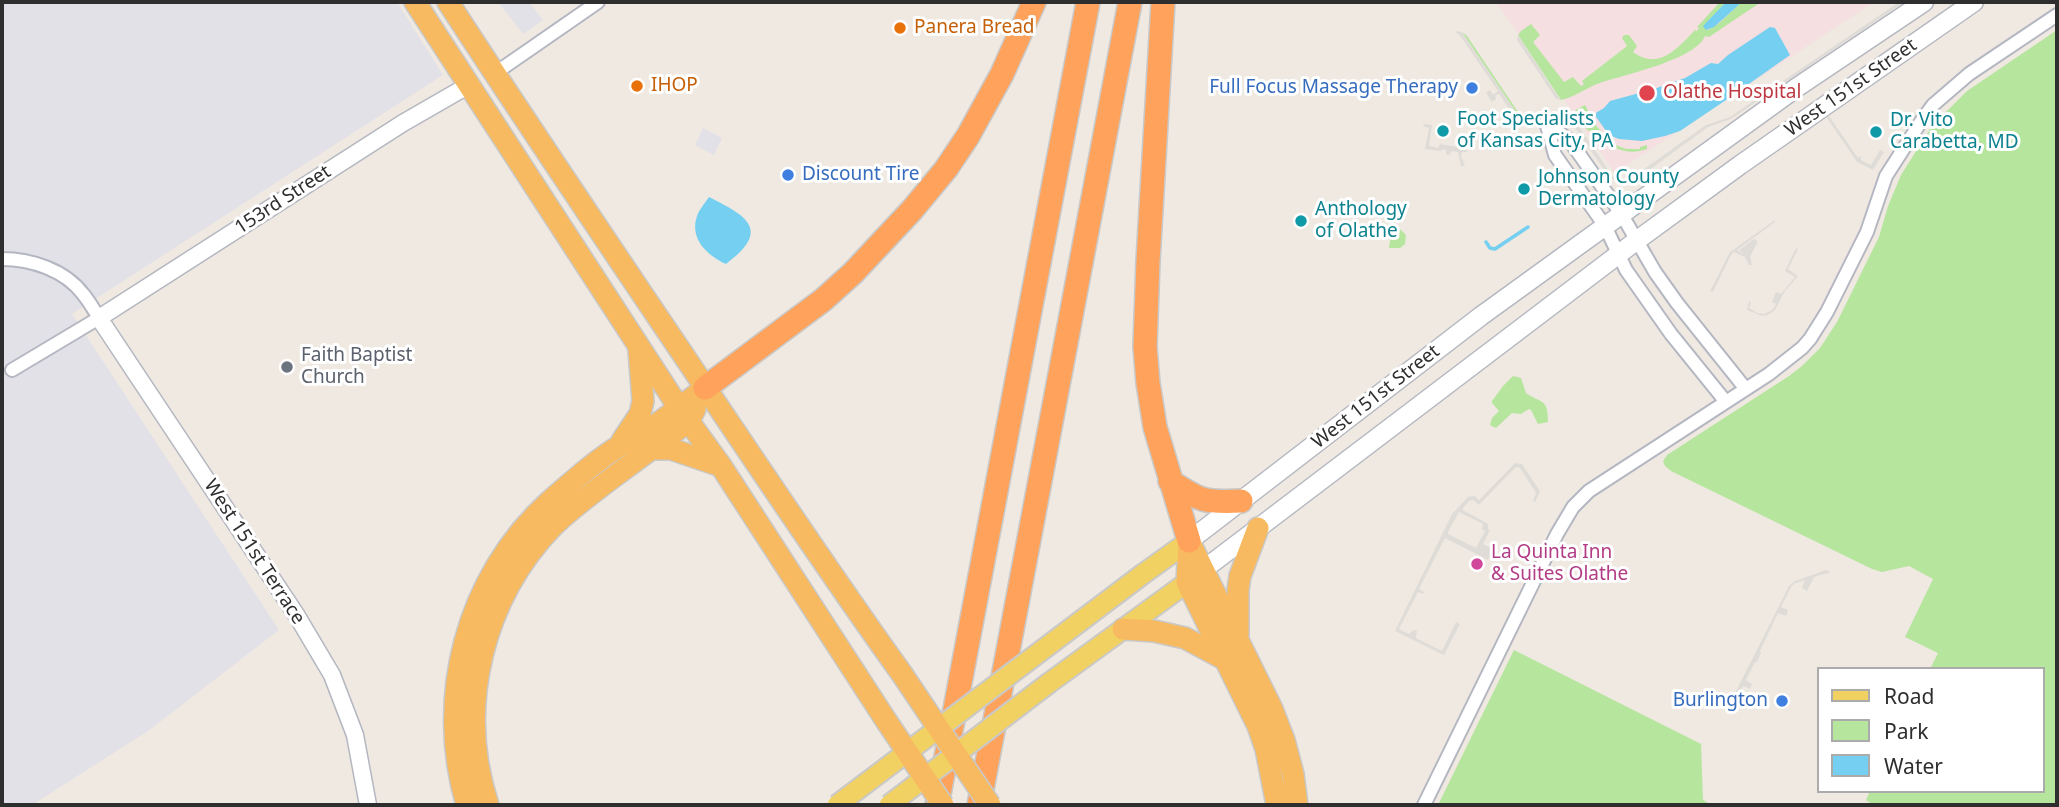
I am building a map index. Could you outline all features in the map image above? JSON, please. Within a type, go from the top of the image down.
[{"type":"highway","points":[[415,2],[638,345],[721,466],[943,805]]},
{"type":"highway","points":[[449,2],[494,74],[851,605],[902,674],[990,805]]},
{"type":"highway","points":[[488,805],[475,743],[475,698],[484,647],[502,598],[518,570],[556,524],[651,449],[705,388],[822,300],[853,273],[912,210],[946,169],[968,136],[1002,74],[1034,2]]},
{"type":"highway","points":[[937,805],[1088,2]]},
{"type":"highway","points":[[978,805],[1130,2]]},
{"type":"highway","points":[[1163,2],[1148,261],[1145,347],[1148,383],[1155,427],[1189,541],[1195,576],[1226,660],[1266,748],[1277,805]]},
{"type":"highway","points":[[619,446],[640,414],[643,401],[638,345]]},
{"type":"highway","points":[[467,805],[457,760],[454,714],[456,681],[474,613],[491,576],[505,553],[533,518],[569,485],[619,446],[652,427],[684,414]]},
{"type":"highway","points":[[651,449],[671,449],[721,466]]},
{"type":"highway","points":[[1170,481],[1209,502],[1241,501]]},
{"type":"highway","points":[[1238,641],[1240,576],[1258,528]]},
{"type":"highway","points":[[1195,576],[1238,641],[1272,709],[1293,774],[1297,805]]},
{"type":"highway","points":[[1123,629],[1154,631],[1185,638],[1226,660]]},
{"type":"main road","name":"West 151st Street","points":[[837,805],[1189,541],[1481,316],[1796,88],[1924,2]]},
{"type":"main road","name":"West 151st Street","points":[[889,805],[1617,255],[1740,165],[1974,2]]},
{"type":"street","points":[[494,74],[598,2]]},
{"type":"street","points":[[1424,805],[1557,534],[1573,507],[1589,491],[1788,360],[1810,339],[1867,232],[1886,176],[1933,105],[1979,66],[2057,15]]},
{"type":"street","name":"153rd Street","points":[[99,318],[403,123],[469,85]]},
{"type":"street","points":[[1726,401],[1671,334],[1636,285],[1617,255],[1605,226],[1555,155],[1546,122],[1570,142],[1622,215],[1677,303],[1745,388]]},
{"type":"street","points":[[2,259],[37,264],[65,277],[82,292],[99,318],[12,370]]},
{"type":"street","name":"West 151st Terrace","points":[[99,318],[297,616],[332,675],[355,735],[368,805]]},
{"type":"shaded area","points":[[2,2],[397,2],[443,75],[72,314],[279,630],[148,731],[32,805],[2,805]]},
{"type":"shaded area","points":[[498,2],[529,2],[543,20],[523,34]]},
{"type":"shaded area","name":"Olathe Hospital","points":[[1496,2],[1874,2],[1615,173]]},
{"type":"shaded area","points":[[1899,2],[1904,2],[1731,119],[1708,127],[1626,184],[1620,184],[1610,178],[1571,122],[1572,116],[1613,177],[1630,179],[1706,125],[1730,117]]},
{"type":"shaded area","points":[[1455,31],[1462,32],[1524,124],[1522,128],[1499,94],[1492,102],[1486,93],[1490,90],[1493,95],[1498,91]]},
{"type":"shaded area","points":[[1518,35],[1561,100],[1556,99],[1517,40]]},
{"type":"shaded area","points":[[1829,116],[1858,158],[1861,156],[1861,160],[1871,165],[1880,150],[1884,152],[1873,170],[1857,162],[1827,118]]},
{"type":"shaded area","points":[[1432,125],[1429,146],[1438,148],[1440,144],[1463,148],[1468,152],[1462,152],[1461,156],[1465,166],[1461,166],[1458,152],[1451,151],[1450,155],[1442,149],[1425,149],[1429,128],[1423,126]]},
{"type":"shaded area","points":[[703,128],[722,138],[714,155],[695,145]]},
{"type":"shaded area","points":[[1775,220],[1737,250],[1744,254],[1739,250],[1754,239],[1758,241],[1750,257],[1752,265],[1749,265],[1745,257],[1734,252],[1713,292],[1710,291],[1730,252]]},
{"type":"shaded area","points":[[1796,248],[1798,249],[1788,269],[1798,276],[1785,291],[1775,310],[1762,316],[1747,310],[1749,301],[1749,308],[1757,313],[1764,314],[1772,310],[1776,304],[1772,302],[1776,292],[1781,294],[1795,277],[1785,271]]},
{"type":"shaded area","points":[[1515,463],[1522,464],[1540,491],[1535,502],[1533,501],[1536,493],[1520,468],[1516,467],[1479,505],[1473,500],[1463,508],[1488,524],[1490,530],[1483,544],[1494,549],[1488,560],[1445,538],[1419,589],[1423,594],[1418,592],[1399,629],[1409,634],[1417,631],[1416,638],[1442,651],[1456,622],[1460,624],[1444,655],[1395,631],[1452,514],[1468,497],[1475,496],[1479,500]],"holes":[[[1459,512],[1483,524],[1482,529],[1485,531],[1476,548],[1448,534]]]},
{"type":"shaded area","points":[[1826,570],[1831,572],[1814,577],[1807,591],[1802,588],[1805,580],[1791,587],[1781,607],[1788,610],[1786,616],[1778,613],[1757,662],[1746,680],[1752,684],[1750,689],[1743,686],[1733,707],[1733,697],[1789,586],[1795,581]]},
{"type":"green space","points":[[1720,2],[1724,4],[1704,26],[1708,30],[1742,2],[1761,2],[1709,37],[1705,36],[1699,45],[1688,52],[1657,66],[1597,84],[1561,100],[1518,35],[1531,24],[1540,35],[1533,42],[1564,82],[1573,77],[1581,86],[1584,84],[1582,81],[1627,46],[1622,38],[1624,35],[1629,35],[1637,46],[1633,52],[1651,59],[1660,58],[1675,50],[1697,31],[1697,27]]},
{"type":"green space","points":[[2057,30],[2057,805],[1873,805],[1866,800],[1869,793],[2045,793],[2045,667],[1931,667],[1938,653],[1905,637],[1933,579],[1909,566],[1882,572],[1872,569],[1671,471],[1663,461],[1667,455],[1789,376],[1820,348],[1837,322],[1879,237],[1901,175],[1932,126],[1967,91]]},
{"type":"green space","points":[[1462,32],[1467,36],[1524,124]]},
{"type":"green space","points":[[1585,105],[1597,127],[1613,144],[1626,149],[1640,149],[1647,145],[1647,149],[1626,151],[1597,137],[1572,116]]},
{"type":"green space","points":[[1392,227],[1406,235],[1405,244],[1400,248],[1389,248]]},
{"type":"green space","points":[[1513,376],[1521,378],[1526,393],[1543,402],[1547,408],[1548,422],[1538,424],[1529,409],[1521,414],[1512,413],[1496,428],[1490,425],[1492,418],[1499,411],[1492,401]]},
{"type":"green space","points":[[1514,650],[1701,744],[1703,800],[1715,805],[1438,805]]},
{"type":"water","points":[[1726,2],[1742,2],[1714,27],[1706,30],[1703,26]]},
{"type":"water","points":[[1770,27],[1775,28],[1790,55],[1680,131],[1642,141],[1619,139],[1609,135],[1594,114],[1610,101],[1685,78],[1711,63],[1718,64]]},
{"type":"water","points":[[709,197],[734,211],[749,225],[751,233],[748,242],[726,264],[702,246],[696,232],[697,216]]},
{"type":"waterway","points":[[1486,242],[1490,248],[1495,249],[1528,227]]},
{"type":"place","name":"Panera Bread","points":[[900,28]]},
{"type":"place","name":"IHOP","points":[[637,86]]},
{"type":"place","name":"Full Focus Massage Therapy","points":[[1472,88]]},
{"type":"place","name":"Olathe Hospital","points":[[1647,93]]},
{"type":"place","name":"Foot Specialists of Kansas City, PA","points":[[1443,131]]},
{"type":"place","name":"Dr. Vito Carabetta, MD","points":[[1876,132]]},
{"type":"place","name":"Discount Tire","points":[[788,175]]},
{"type":"place","name":"Johnson County Dermatology","points":[[1524,189]]},
{"type":"place","name":"Anthology of Olathe","points":[[1301,221]]},
{"type":"place","name":"Faith Baptist Church","points":[[287,367]]},
{"type":"place","name":"La Quinta Inn & Suites Olathe","points":[[1477,564]]},
{"type":"place","name":"Burlington","points":[[1782,701]]}]
